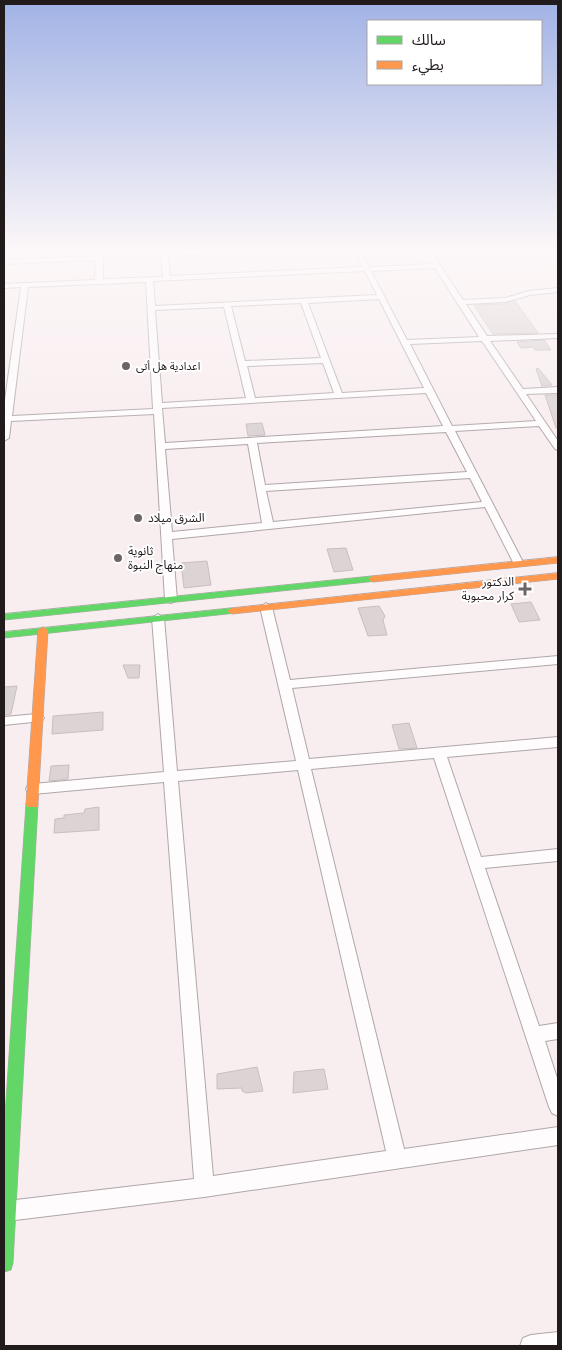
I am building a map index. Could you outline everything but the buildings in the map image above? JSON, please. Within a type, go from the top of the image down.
[{"type":"street","points":[[4,438],[6,402],[20,313]]},
{"type":"street","points":[[152,313],[172,600]]},
{"type":"street","points":[[229,313],[250,401]]},
{"type":"street","points":[[308,313],[339,396]]},
{"type":"street","points":[[390,313],[519,564]]},
{"type":"street","points":[[469,313],[558,447]]},
{"type":"street","points":[[405,342],[558,336]]},
{"type":"street","points":[[242,364],[326,360]]},
{"type":"street","points":[[6,419],[430,390]]},
{"type":"street","points":[[522,392],[558,390]]},
{"type":"street","points":[[161,446],[543,423]]},
{"type":"street","points":[[252,441],[268,525]]},
{"type":"street","points":[[260,488],[473,475]]},
{"type":"street","points":[[167,536],[488,504]]},
{"type":"street","points":[[4,617],[558,560]]},
{"type":"street","points":[[412,575],[406,581],[411,589],[417,590]]},
{"type":"street","points":[[4,634],[558,576]]},
{"type":"street","points":[[353,581],[363,586],[364,589],[364,592],[358,597]]},
{"type":"street","points":[[266,607],[397,1159]]},
{"type":"street","points":[[158,618],[204,1187]]},
{"type":"street","points":[[4,1263],[9,1100],[43,630]]},
{"type":"street","points":[[284,685],[558,660]]},
{"type":"street","points":[[4,721],[37,718]]},
{"type":"street","points":[[33,789],[558,742]]},
{"type":"street","points":[[439,753],[558,1107]]},
{"type":"street","points":[[476,864],[558,855]]},
{"type":"street","points":[[534,1034],[558,1031]]},
{"type":"street","points":[[7,1211],[204,1187],[558,1136]]},
{"type":"street","points":[[531,1346],[558,1343]]},
{"type":"traffic: fast","points":[[4,617],[373,579]]},
{"type":"traffic: fast","points":[[4,635],[232,611]]},
{"type":"traffic: fast","points":[[4,1263],[32,804]]},
{"type":"traffic: slow","points":[[373,579],[558,560]]},
{"type":"traffic: slow","points":[[232,611],[558,576]]},
{"type":"traffic: slow","points":[[32,804],[43,630]]},
{"type":"place","name":"اعدادية هل أتى","points":[[126,366]]},
{"type":"place","name":"الشرق ميلاد","points":[[138,518]]},
{"type":"place","name":"ثانوية منهاج النبوة","points":[[118,558]]},
{"type":"place","name":"الدكتور كرار محبوبة","points":[[525,589]]}]
